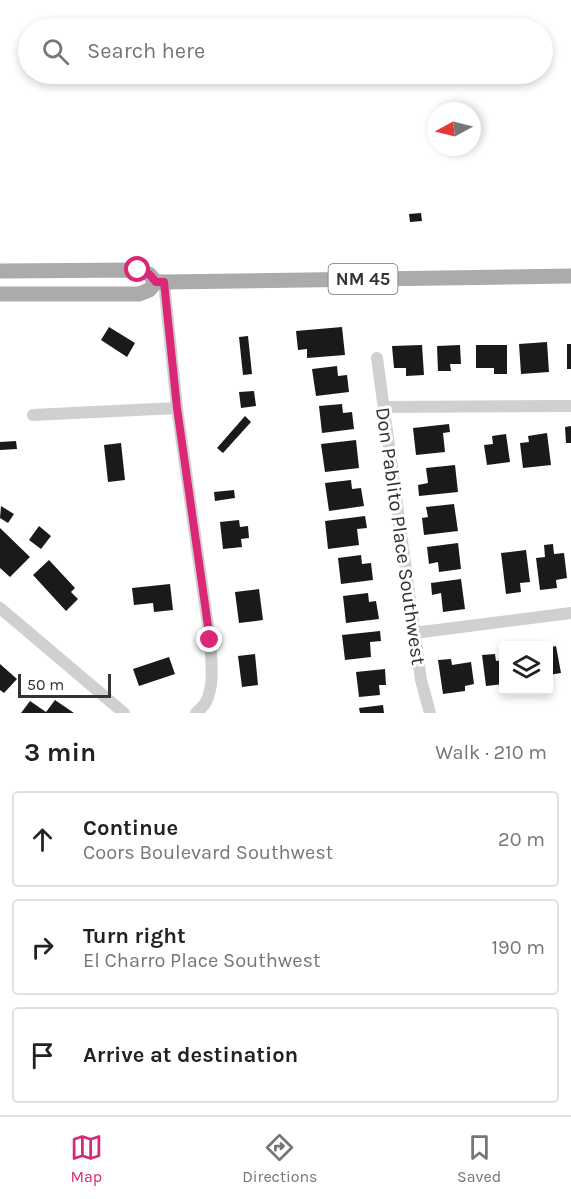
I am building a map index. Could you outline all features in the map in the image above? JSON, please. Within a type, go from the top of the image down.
[{"type":"main road","name":"NM 45","points":[[0,271],[138,270],[160,282]]},
{"type":"main road","name":"NM 45","points":[[0,294],[139,294],[160,282],[571,276]]},
{"type":"street","points":[[160,282],[210,640],[212,668],[210,690],[205,704],[196,713]]},
{"type":"street","name":"Don Pablito Place Southwest","points":[[377,358],[421,680],[430,713]]},
{"type":"street","points":[[384,407],[571,406]]},
{"type":"street","points":[[33,415],[177,408]]},
{"type":"street","points":[[0,609],[124,713]]},
{"type":"street","points":[[414,633],[571,613]]},
{"type":"building","points":[[421,213],[422,221],[410,222],[409,214]]},
{"type":"building","points":[[109,327],[135,343],[127,357],[101,340]]},
{"type":"building","points":[[342,327],[345,355],[307,358],[307,349],[298,350],[296,331]]},
{"type":"building","points":[[248,336],[252,374],[243,375],[239,337]]},
{"type":"building","points":[[547,342],[549,372],[521,374],[519,344]]},
{"type":"building","points":[[567,344],[571,344],[571,369],[567,369]]},
{"type":"building","points":[[422,345],[424,375],[406,376],[406,368],[394,368],[392,346]]},
{"type":"building","points":[[460,345],[461,364],[450,364],[451,371],[438,371],[437,346]]},
{"type":"building","points":[[476,345],[507,345],[507,374],[494,374],[494,368],[476,368]]},
{"type":"building","points":[[337,366],[338,376],[347,375],[349,392],[316,396],[312,369]]},
{"type":"building","points":[[254,391],[256,406],[241,408],[239,392]]},
{"type":"building","points":[[342,404],[343,413],[352,412],[354,429],[322,433],[319,406]]},
{"type":"building","points":[[245,416],[251,422],[223,453],[217,448]]},
{"type":"building","points":[[449,424],[450,432],[443,433],[445,452],[416,455],[413,428]]},
{"type":"building","points":[[571,426],[571,443],[566,443],[565,427]]},
{"type":"building","points":[[547,433],[551,465],[523,468],[520,443],[529,442],[528,436]]},
{"type":"building","points":[[506,434],[510,462],[487,465],[484,445],[493,444],[492,436]]},
{"type":"building","points":[[356,440],[359,468],[325,472],[321,444]]},
{"type":"building","points":[[16,441],[17,449],[0,450],[0,442]]},
{"type":"building","points":[[121,443],[125,480],[108,482],[104,445]]},
{"type":"building","points":[[455,465],[458,492],[419,496],[418,485],[428,483],[426,468]]},
{"type":"building","points":[[351,480],[352,489],[361,488],[364,506],[329,511],[325,483]]},
{"type":"building","points":[[234,490],[235,498],[215,501],[214,492]]},
{"type":"building","points":[[454,504],[458,531],[424,535],[422,518],[428,517],[426,507]]},
{"type":"building","points":[[1,506],[14,514],[8,523],[0,518]]},
{"type":"building","points":[[365,516],[367,528],[357,529],[359,545],[328,549],[325,521]]},
{"type":"building","points":[[239,520],[240,527],[248,526],[249,538],[241,539],[242,547],[223,549],[220,522]]},
{"type":"building","points":[[39,526],[51,536],[41,549],[29,540]]},
{"type":"building","points":[[0,528],[30,557],[10,577],[0,568]]},
{"type":"building","points":[[458,543],[461,569],[439,572],[438,562],[429,564],[427,547]]},
{"type":"building","points":[[553,544],[554,554],[564,553],[567,578],[556,580],[557,588],[540,590],[536,558],[545,557],[544,545]]},
{"type":"building","points":[[526,550],[530,582],[520,583],[521,592],[506,594],[501,553]]},
{"type":"building","points":[[361,555],[362,564],[371,563],[373,580],[341,584],[338,558]]},
{"type":"building","points":[[49,560],[75,588],[71,592],[78,599],[66,611],[33,575]]},
{"type":"building","points":[[461,579],[465,609],[443,612],[441,593],[432,595],[431,583]]},
{"type":"building","points":[[170,584],[173,610],[154,612],[153,603],[134,605],[132,588]]},
{"type":"building","points":[[259,589],[263,620],[239,623],[235,592]]},
{"type":"building","points":[[368,593],[369,602],[376,601],[379,619],[346,623],[343,596]]},
{"type":"building","points":[[380,631],[381,641],[370,642],[371,657],[345,660],[342,635]]},
{"type":"building","points":[[556,646],[561,673],[553,674],[553,647]]},
{"type":"building","points":[[255,654],[258,685],[242,687],[238,656]]},
{"type":"building","points":[[495,654],[496,661],[499,661],[499,685],[486,686],[482,655]]},
{"type":"building","points":[[169,657],[175,674],[139,686],[133,669]]},
{"type":"building","points":[[451,659],[452,665],[471,662],[474,684],[465,686],[465,691],[443,694],[438,660]]},
{"type":"building","points":[[0,664],[17,679],[4,693],[0,690]]},
{"type":"building","points":[[385,669],[386,685],[379,685],[380,695],[359,697],[356,672]]},
{"type":"building","points":[[55,700],[74,713],[21,713],[30,701],[46,712]]},
{"type":"building","points":[[383,705],[384,713],[360,713],[359,708]]},
{"type":"route","points":[[138,270],[149,274],[156,282],[164,282],[177,408],[210,640]]}]
